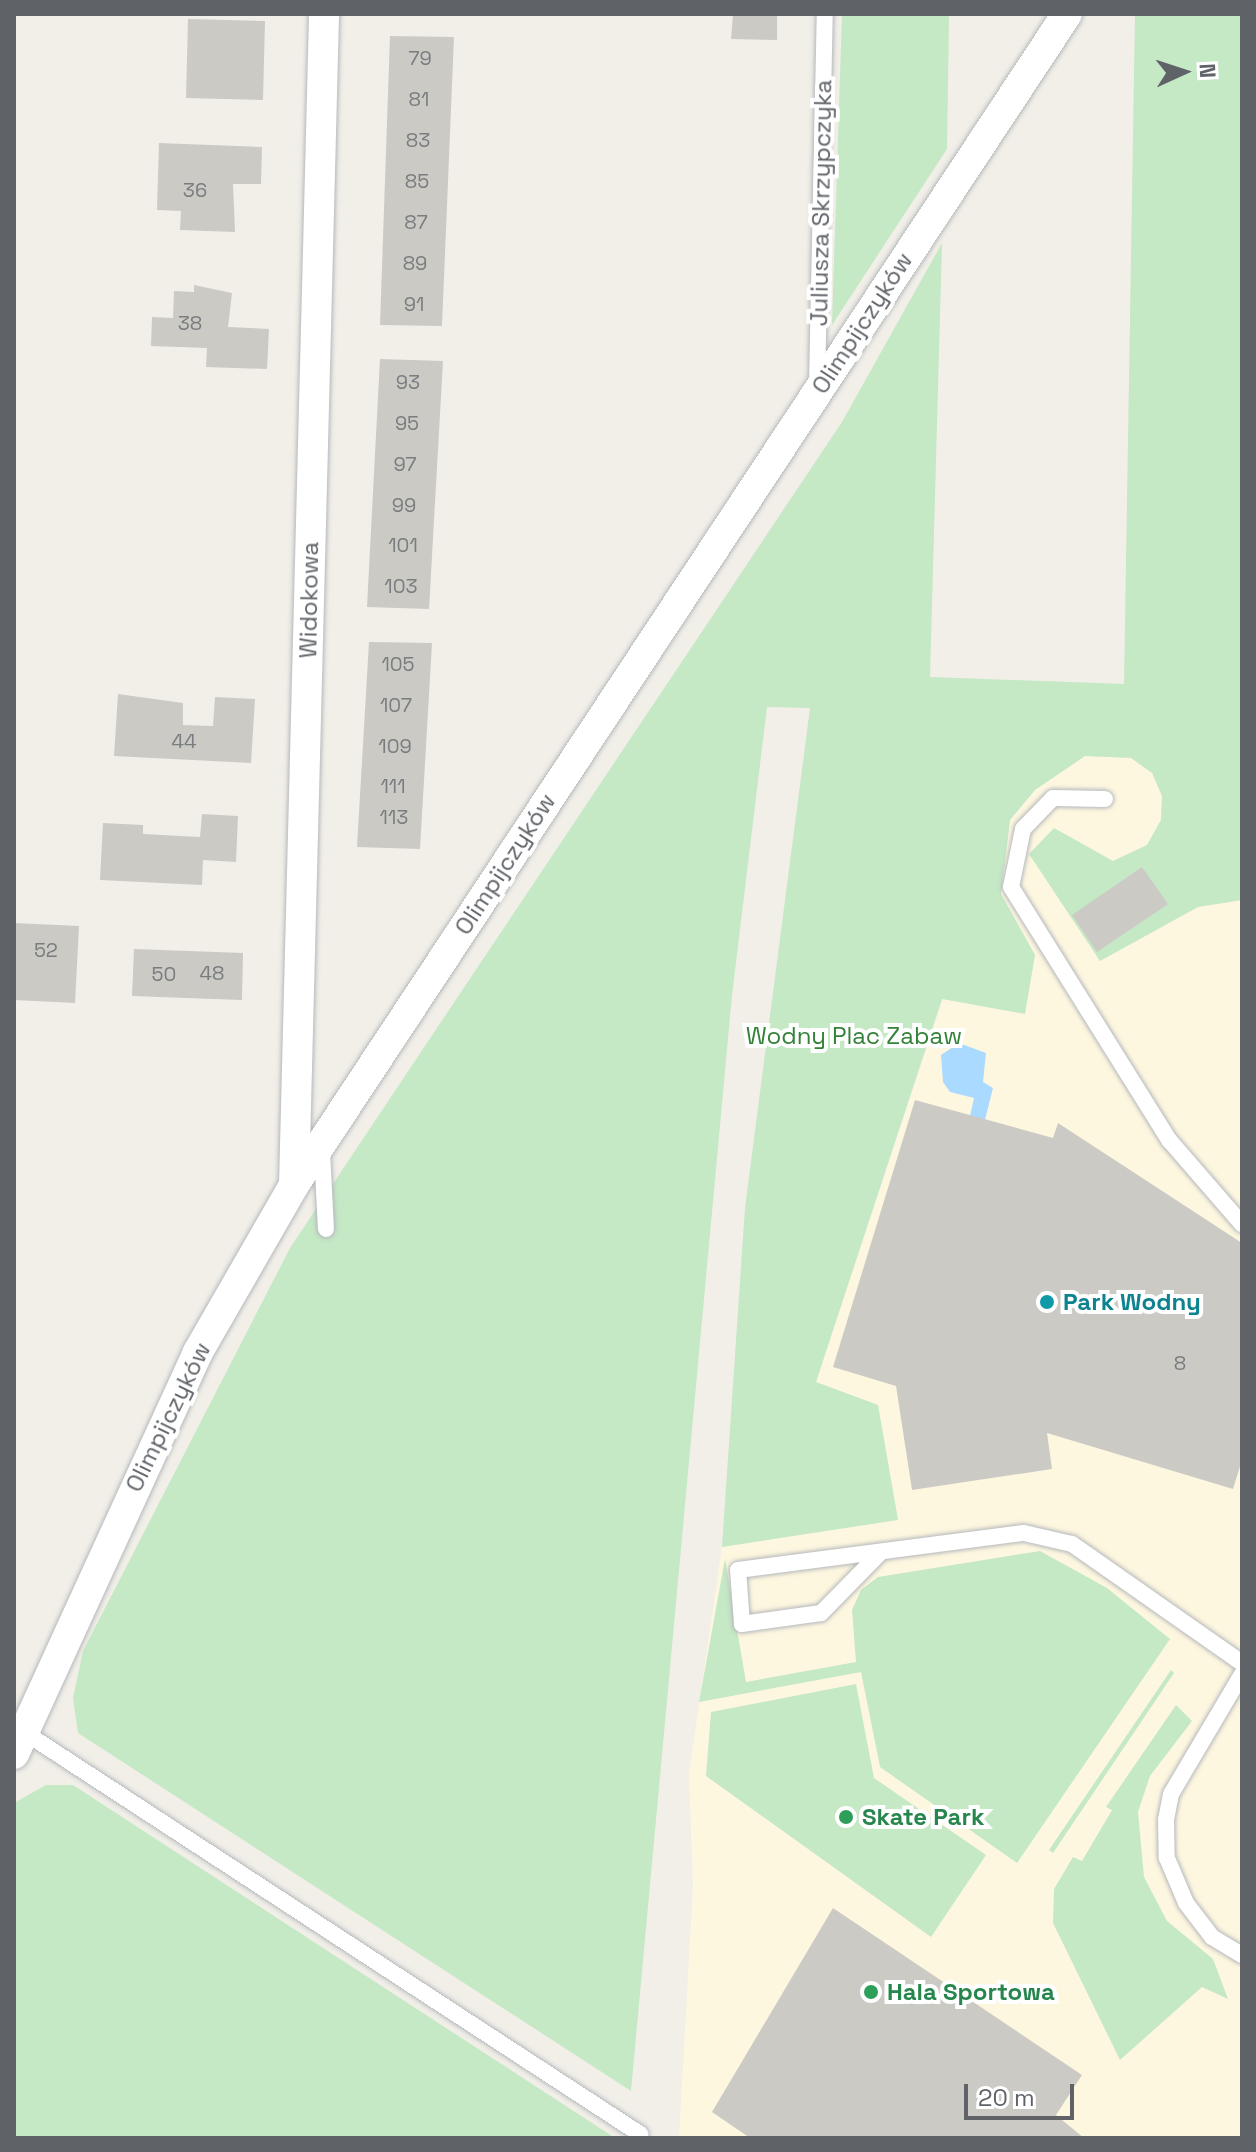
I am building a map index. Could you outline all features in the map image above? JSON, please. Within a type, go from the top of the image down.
[{"type":"street","name":"Widokowa","points":[[294,1185],[324,14]]},
{"type":"street","name":"Olimpijczyków","points":[[19,1743],[198,1352],[294,1185],[1067,14]]},
{"type":"lane","name":"Juliusza Skrzypczyka","points":[[817,391],[825,14]]},
{"type":"lane","points":[[1105,799],[1053,798],[1023,829],[1011,887],[1170,1141],[1242,1224]]},
{"type":"lane","points":[[321,1144],[326,1229]]},
{"type":"lane","points":[[881,1552],[821,1613],[742,1624],[738,1570],[1024,1533],[1072,1544],[1242,1663]]},
{"type":"lane","points":[[1242,1674],[1171,1794],[1166,1819],[1167,1858],[1186,1903],[1212,1937],[1242,1955]]},
{"type":"lane","points":[[19,1743],[640,2134]]},
{"type":"shaded area","points":[[1085,756],[1131,758],[1152,773],[1162,795],[1161,820],[1147,845],[1113,861],[1054,828],[1100,961],[1198,907],[1242,900],[1242,2138],[679,2138],[693,1886],[689,1774],[722,1547],[898,1519],[878,1405],[816,1382],[943,999],[1025,1013],[1035,955],[1001,894],[1010,820],[1035,790]]},
{"type":"green space","points":[[842,14],[949,14],[947,149],[832,325]]},
{"type":"green space","name":"Wodny Plac Zabaw","points":[[1135,14],[1242,14],[1242,900],[1198,907],[1100,961],[1029,854],[1054,828],[1113,861],[1147,845],[1161,820],[1162,796],[1152,773],[1131,758],[1085,756],[1035,790],[1010,820],[1001,894],[1035,955],[1025,1014],[942,999],[816,1382],[878,1405],[898,1520],[722,1547],[745,1208],[810,708],[767,707],[732,995],[631,2091],[78,1733],[73,1698],[83,1651],[290,1248],[842,422],[942,243],[930,677],[1124,684]]},
{"type":"green space","points":[[1040,1551],[1107,1588],[1170,1639],[1017,1863],[880,1767],[861,1672],[699,1702],[725,1559],[746,1682],[856,1662],[852,1610],[861,1590],[878,1577]]},
{"type":"green space","points":[[1171,1670],[1174,1673],[1053,1853],[1049,1850]]},
{"type":"green space","name":"Skate Park","points":[[856,1684],[874,1778],[986,1855],[931,1937],[706,1776],[711,1712]]},
{"type":"green space","points":[[1176,1705],[1192,1721],[1150,1776],[1138,1812],[1144,1877],[1167,1921],[1213,1959],[1228,1999],[1202,1987],[1120,2060],[1053,1923],[1054,1889],[1073,1857],[1082,1861],[1112,1810],[1106,1807]]},
{"type":"green space","points":[[46,1785],[73,1785],[615,2138],[14,2138],[14,1803]]},
{"type":"water","points":[[959,1043],[986,1053],[983,1082],[993,1088],[985,1120],[970,1116],[974,1098],[950,1092],[943,1082],[941,1055]]},
{"type":"building","points":[[733,14],[777,14],[777,40],[731,39]]},
{"type":"building","points":[[188,19],[265,21],[263,100],[186,98]]},
{"type":"building","points":[[390,36],[454,37],[442,326],[380,325]]},
{"type":"building","points":[[159,143],[262,147],[261,184],[233,184],[235,232],[180,230],[181,211],[157,210]]},
{"type":"building","points":[[194,285],[232,293],[228,327],[269,329],[267,369],[206,367],[207,348],[151,346],[152,317],[173,318],[174,291],[194,292]]},
{"type":"building","points":[[380,359],[443,361],[429,609],[367,607]]},
{"type":"building","points":[[369,642],[432,643],[420,849],[357,847]]},
{"type":"building","points":[[118,694],[183,703],[183,725],[213,726],[215,697],[255,699],[251,763],[114,756]]},
{"type":"building","points":[[202,814],[238,816],[236,862],[203,860],[202,885],[100,880],[103,823],[143,825],[143,834],[200,837]]},
{"type":"building","points":[[1142,867],[1168,904],[1097,952],[1072,915]]},
{"type":"building","points":[[14,923],[79,926],[75,1003],[14,1000]]},
{"type":"building","points":[[134,949],[243,953],[242,1000],[132,996]]},
{"type":"building","name":"Park Wodny","points":[[915,1100],[1053,1138],[1058,1123],[1242,1243],[1242,1460],[1233,1489],[1047,1433],[1052,1469],[912,1490],[896,1386],[833,1367]]},
{"type":"building","name":"Hala Sportowa","points":[[833,1908],[1082,2075],[1056,2115],[1084,2138],[750,2138],[712,2112]]},
{"type":"place","name":"Park Wodny","points":[[1047,1302]]},
{"type":"place","name":"Skate Park","points":[[846,1817]]},
{"type":"place","name":"Hala Sportowa","points":[[871,1992]]}]
